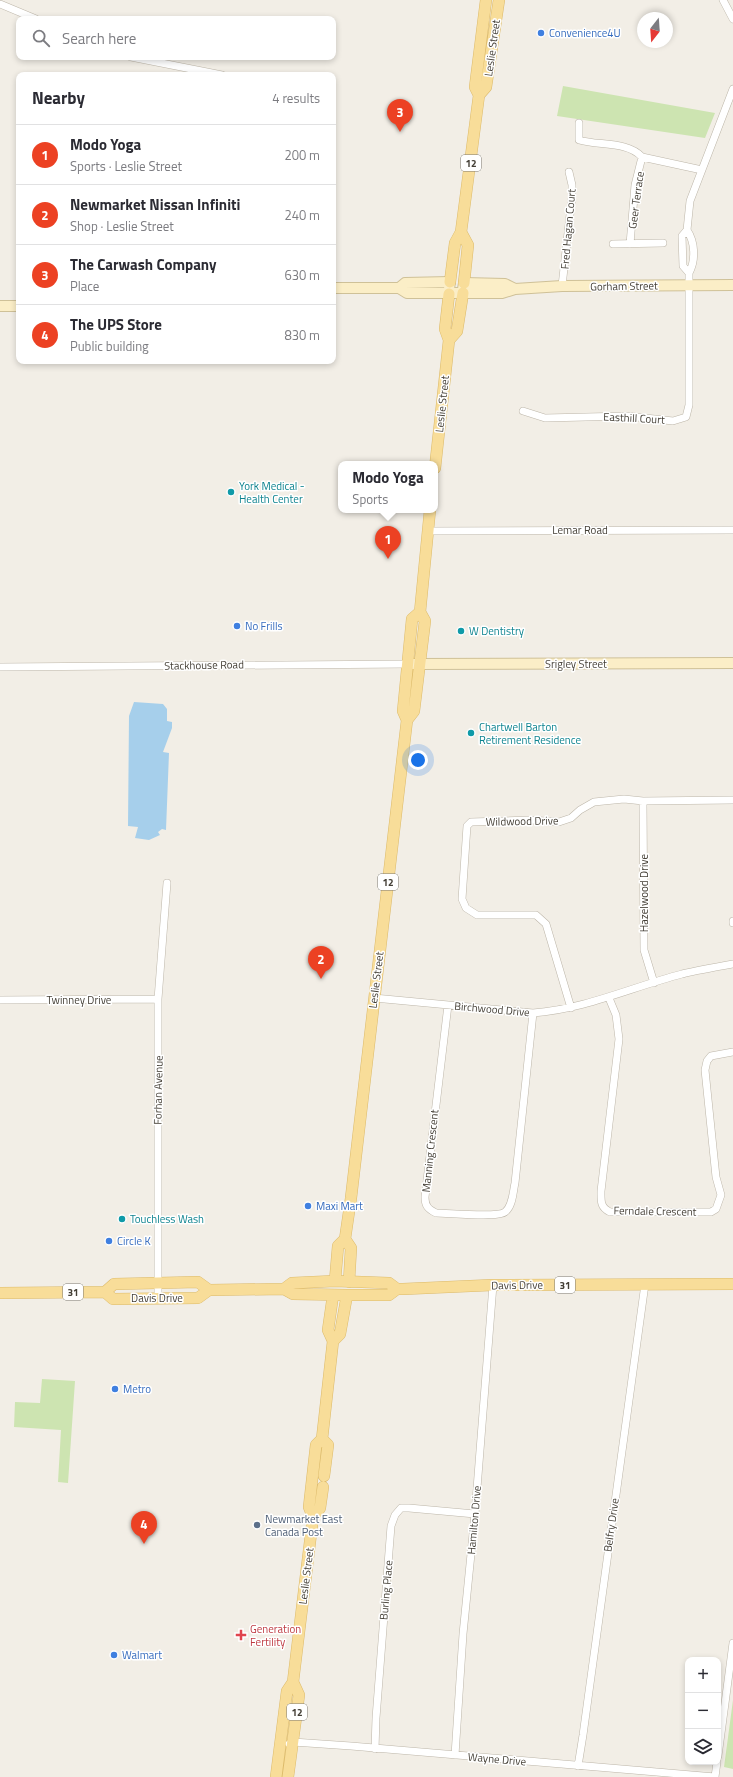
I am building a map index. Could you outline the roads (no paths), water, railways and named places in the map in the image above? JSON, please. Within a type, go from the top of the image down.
[{"type":"main road","name":"Leslie Street","points":[[480,94],[475,87],[486,0]]},
{"type":"main road","name":"Leslie Street","points":[[450,282],[455,244],[462,232],[480,94],[486,87],[498,0]]},
{"type":"main road","name":"Leslie Street","points":[[450,340],[457,331],[468,245],[462,232]]},
{"type":"main road","name":"Leslie Street","points":[[436,461],[450,340],[445,329],[449,294]]},
{"type":"main road","name":"Leslie Street","points":[[349,1282],[350,1248],[345,1239],[407,720],[403,711],[414,664],[412,619],[420,612],[430,513]]},
{"type":"main road","name":"Leslie Street","points":[[335,1281],[338,1246],[345,1239]]},
{"type":"main road","name":"Davis Drive","points":[[284,1289],[292,1283],[335,1281],[389,1283],[397,1289]]},
{"type":"main road","name":"Davis Drive","points":[[105,1292],[114,1284],[157,1282],[198,1282],[209,1290]]},
{"type":"main road","name":"Davis Drive","points":[[0,1293],[105,1292],[113,1298],[198,1298],[209,1290],[284,1289],[293,1294],[347,1295],[389,1294],[397,1289],[493,1285],[733,1284]]},
{"type":"main road","name":"Leslie Street","points":[[276,1777],[287,1691],[293,1682],[313,1517],[309,1507],[316,1445],[322,1439],[333,1341],[328,1330],[333,1295]]},
{"type":"main road","name":"Leslie Street","points":[[333,1341],[340,1334],[347,1295]]},
{"type":"main road","name":"Leslie Street","points":[[313,1517],[320,1508],[324,1481],[328,1445],[322,1439]]},
{"type":"main road","name":"Leslie Street","points":[[288,1777],[299,1695],[293,1682]]},
{"type":"street","points":[[723,0],[733,18]]},
{"type":"street","points":[[0,4],[29,16]]},
{"type":"street","points":[[147,60],[207,72]]},
{"type":"street","points":[[689,273],[683,266],[682,236],[687,230],[690,201],[733,89]]},
{"type":"street","points":[[579,123],[579,140],[590,143],[617,146],[635,151],[642,157],[702,170]]},
{"type":"street","name":"Geer Terrace","points":[[630,244],[635,185],[642,157]]},
{"type":"street","name":"Fred Hagan Court","points":[[562,286],[572,197],[572,185],[569,172]]},
{"type":"street","points":[[687,230],[693,239],[693,265],[689,273],[689,285]]},
{"type":"street","name":"Geer Terrace","points":[[613,244],[663,243]]},
{"type":"street","name":"Gorham Street","points":[[399,288],[405,283],[450,282],[463,288]]},
{"type":"street","name":"Leslie Street","points":[[449,294],[450,282]]},
{"type":"street","name":"Gorham Street","points":[[336,288],[399,288],[407,293],[449,294],[463,288],[506,284],[515,289],[562,286],[733,285]]},
{"type":"street","name":"Easthill Court","points":[[523,412],[545,418],[627,416],[673,421],[686,416],[689,405],[689,285]]},
{"type":"street","points":[[0,306],[16,306]]},
{"type":"street","name":"Lemar Road","points":[[428,531],[733,530]]},
{"type":"street","name":"Srigley Street","points":[[414,664],[733,663]]},
{"type":"street","name":"Stackhouse Road","points":[[0,668],[414,664]]},
{"type":"street","name":"Wildwood Drive","points":[[571,1008],[546,924],[542,919],[536,915],[477,915],[466,908],[462,899],[467,826],[471,822],[530,820],[559,822],[571,818],[580,810],[594,802],[624,799],[644,801],[733,800]]},
{"type":"street","name":"Hazelwood Drive","points":[[644,801],[644,950],[654,983]]},
{"type":"street","name":"Forhan Avenue","points":[[158,1298],[158,999],[167,883]]},
{"type":"street","points":[[654,983],[682,974],[733,964]]},
{"type":"street","name":"Birchwood Drive","points":[[374,998],[533,1013],[571,1008],[609,998],[654,983]]},
{"type":"street","name":"Ferndale Crescent","points":[[609,998],[616,1015],[619,1039],[601,1202],[604,1209],[610,1212],[711,1212],[716,1209],[721,1195],[716,1177],[705,1070],[710,1056],[733,1052]]},
{"type":"street","name":"Twinney Drive","points":[[0,1000],[158,999]]},
{"type":"street","name":"Manning Crescent","points":[[448,1005],[425,1196],[425,1205],[436,1213],[494,1215],[505,1212],[510,1206],[515,1183],[533,1013]]},
{"type":"street","name":"Leslie Street","points":[[333,1295],[335,1281]]},
{"type":"street","name":"Leslie Street","points":[[347,1295],[349,1282]]},
{"type":"street","name":"Belfry Drive","points":[[578,1766],[584,1735],[592,1659],[645,1284]]},
{"type":"street","name":"Hamilton Drive","points":[[455,1755],[463,1634],[475,1514],[493,1285]]},
{"type":"street","name":"Burling Place","points":[[375,1749],[376,1718],[391,1526],[395,1515],[401,1508],[475,1514]]},
{"type":"street","points":[[721,1733],[733,1643]]},
{"type":"street","name":"Wayne Drive","points":[[281,1747],[293,1742],[715,1777]]},
{"type":"street","points":[[715,1777],[717,1765]]},
{"type":"water","points":[[134,702],[163,704],[167,709],[167,721],[172,722],[172,728],[163,752],[169,753],[166,830],[162,829],[158,832],[160,835],[149,840],[135,838],[138,827],[128,826],[129,716]]},
{"type":"place","name":"Convenience4U","points":[[541,33]]},
{"type":"place","name":"The Carwash Company","points":[[400,132]]},
{"type":"place","name":"York Medical - Health Center","points":[[231,492]]},
{"type":"place","name":"Modo Yoga","points":[[388,559]]},
{"type":"place","name":"No Frills","points":[[237,626]]},
{"type":"place","name":"W Dentistry","points":[[461,631]]},
{"type":"place","name":"Chartwell Barton Retirement Residence","points":[[471,733]]},
{"type":"place","name":"Newmarket Nissan Infiniti","points":[[321,979]]},
{"type":"place","name":"Maxi Mart","points":[[308,1206]]},
{"type":"place","name":"Touchless Wash","points":[[122,1219]]},
{"type":"place","name":"Circle K","points":[[109,1241]]},
{"type":"place","name":"Metro","points":[[115,1389]]},
{"type":"place","name":"Newmarket East Canada Post","points":[[257,1525]]},
{"type":"place","name":"The UPS Store","points":[[144,1544]]},
{"type":"place","name":"Generation Fertility","points":[[241,1635]]},
{"type":"place","name":"Walmart","points":[[114,1655]]}]
